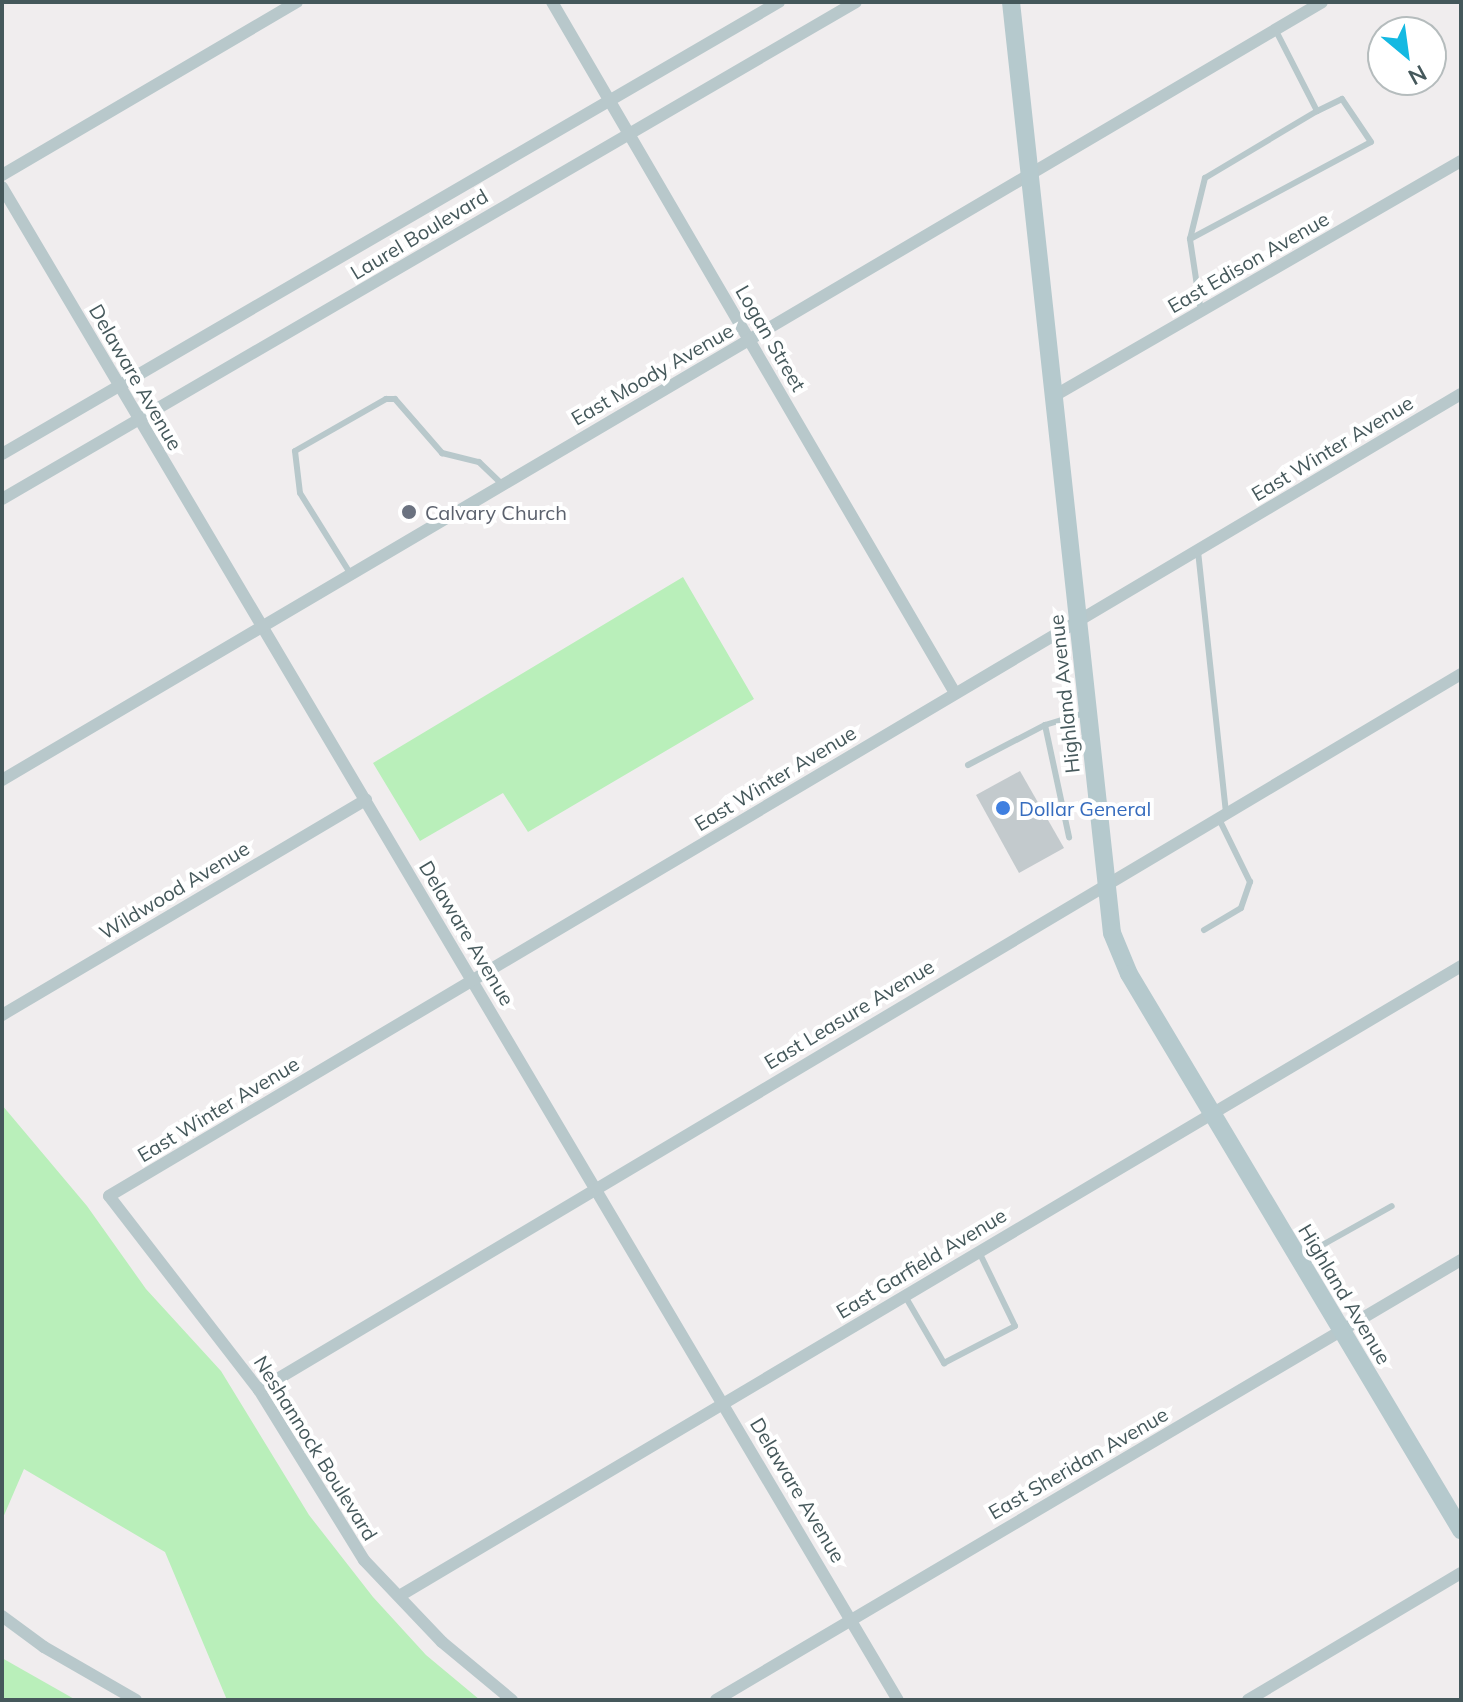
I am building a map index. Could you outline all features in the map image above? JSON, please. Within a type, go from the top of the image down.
[{"type":"main road","name":"Highland Avenue","points":[[1011,2],[1106,885],[1119,954],[1461,1530]]},
{"type":"street","points":[[2,175],[297,2]]},
{"type":"street","name":"Logan Street","points":[[552,2],[955,693]]},
{"type":"street","name":"Laurel Boulevard","points":[[2,454],[779,2]]},
{"type":"street","name":"Laurel Boulevard","points":[[2,499],[856,2]]},
{"type":"street","name":"East Moody Avenue","points":[[2,780],[1322,2]]},
{"type":"street","name":"East Edison Avenue","points":[[1054,396],[1461,161]]},
{"type":"street","name":"Delaware Avenue","points":[[2,187],[898,1700]]},
{"type":"street","name":"East Winter Avenue","points":[[109,1196],[1461,394]]},
{"type":"street","name":"East Leasure Avenue","points":[[259,1390],[1461,674]]},
{"type":"street","name":"Wildwood Avenue","points":[[2,1015],[366,800]]},
{"type":"street","name":"East Garfield Avenue","points":[[401,1595],[1461,966]]},
{"type":"street","name":"Neshannock Boulevard","points":[[109,1196],[259,1390],[364,1560],[401,1595],[442,1642],[512,1700]]},
{"type":"street","name":"East Sheridan Avenue","points":[[716,1700],[1461,1260]]},
{"type":"street","points":[[1248,1700],[1461,1573]]},
{"type":"street","points":[[2,1616],[44,1647],[136,1700]]},
{"type":"lane","points":[[1275,29],[1317,111]]},
{"type":"lane","points":[[1190,239],[1371,142],[1342,99],[1205,178],[1190,239],[1201,312]]},
{"type":"lane","points":[[351,575],[300,493],[295,451],[386,399],[395,399],[442,453],[479,462],[503,485]]},
{"type":"lane","points":[[1198,551],[1223,817],[1250,882],[1241,908],[1204,930]]},
{"type":"lane","points":[[968,765],[1045,725],[1088,713]]},
{"type":"lane","points":[[1045,725],[1069,837]]},
{"type":"lane","points":[[1298,1259],[1392,1206]]},
{"type":"lane","points":[[905,1296],[944,1363],[1015,1326],[979,1252]]},
{"type":"green space","points":[[683,577],[754,699],[528,832],[503,793],[420,841],[373,763]]},
{"type":"green space","points":[[2,1105],[87,1206],[146,1289],[221,1371],[309,1515],[373,1597],[426,1655],[480,1700],[227,1700],[165,1552],[24,1469],[2,1520]]},
{"type":"green space","points":[[2,1658],[76,1700],[2,1700]]},
{"type":"building","points":[[1020,771],[1064,848],[1019,873],[976,795]]},
{"type":"place","name":"Calvary Church","points":[[409,512]]},
{"type":"place","name":"Dollar General","points":[[1003,808]]}]
